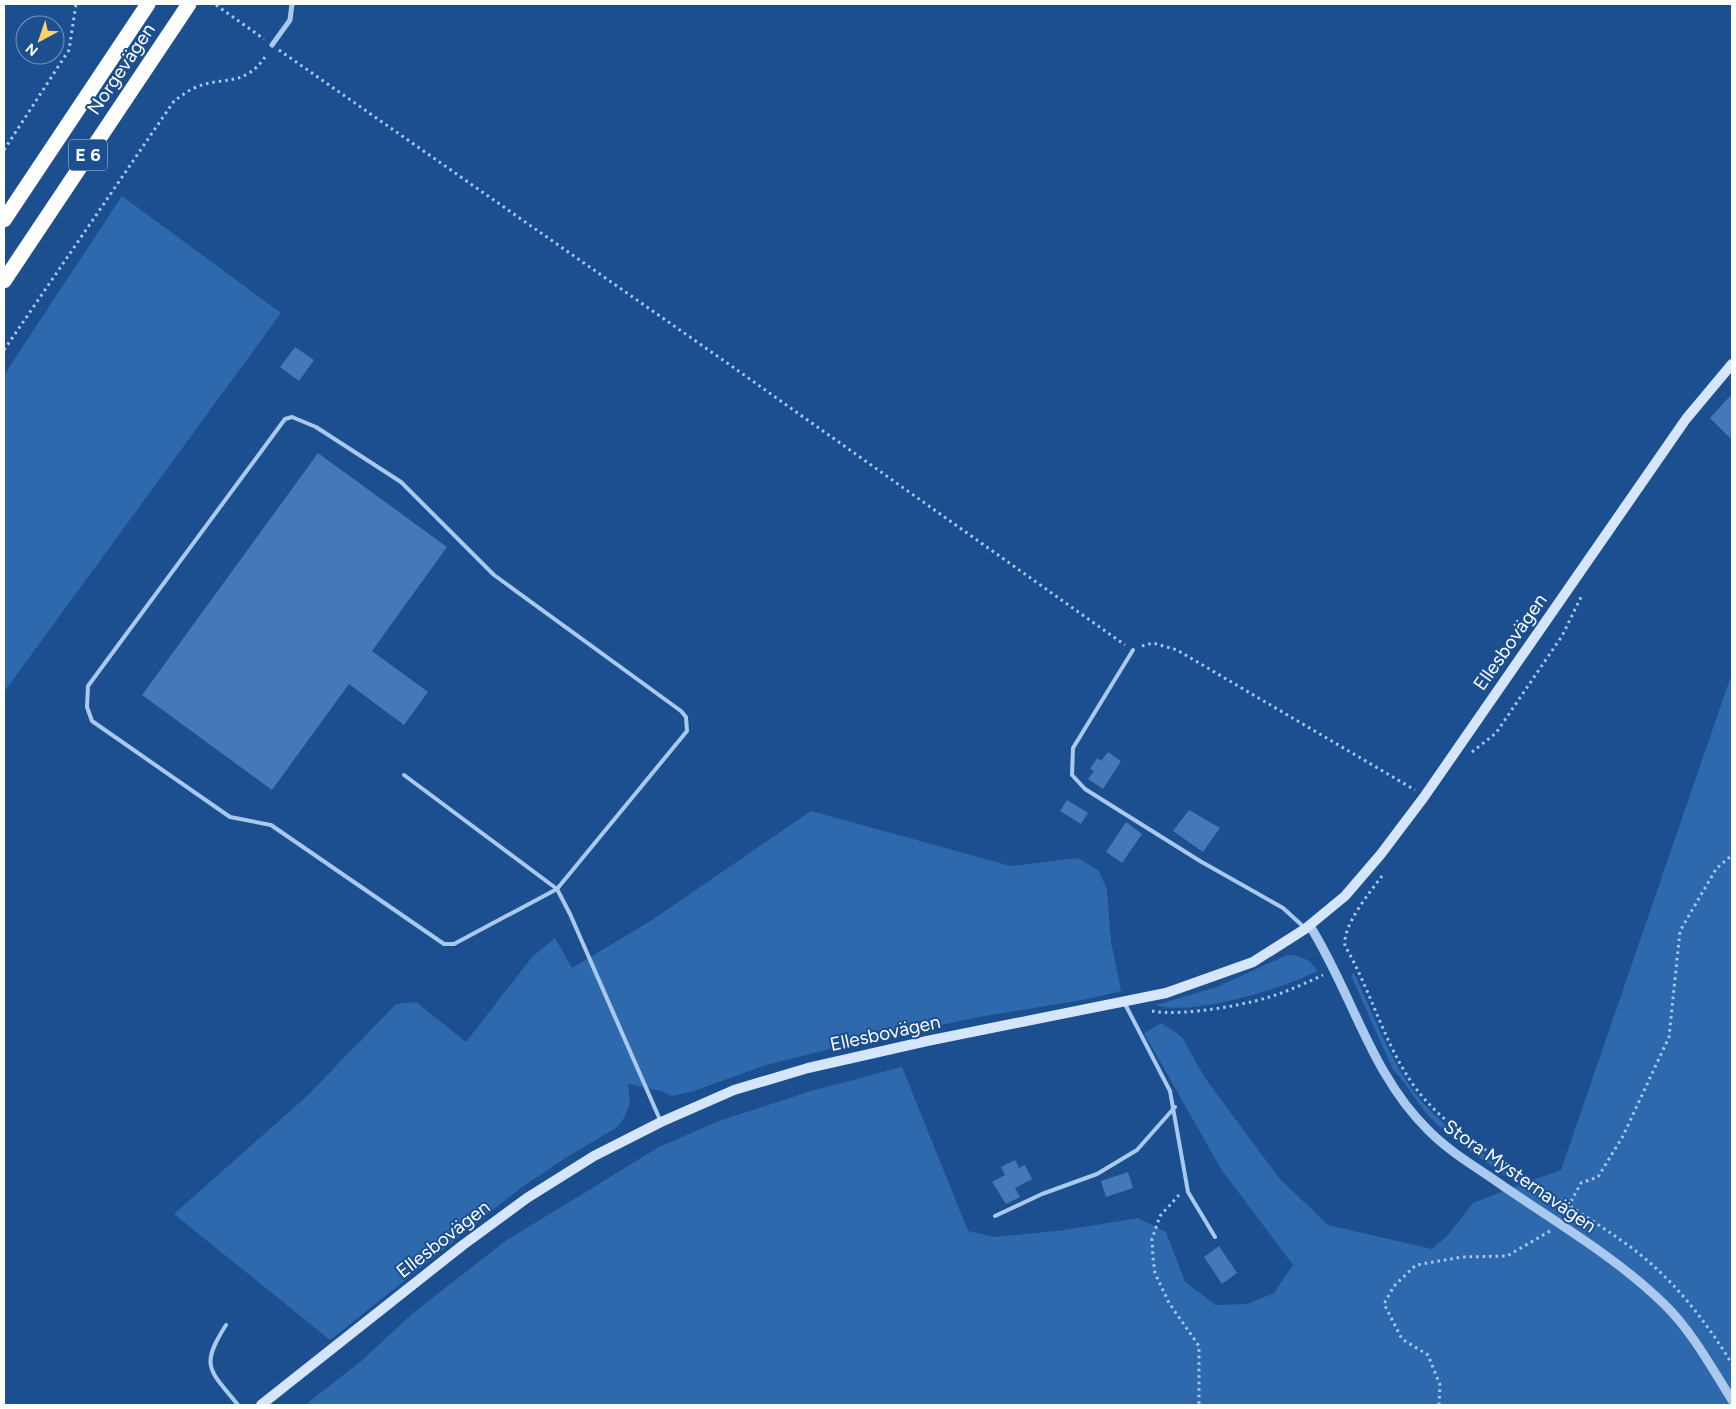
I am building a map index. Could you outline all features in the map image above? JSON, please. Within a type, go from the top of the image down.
[{"type":"highway","name":"Norgevägen","points":[[4,220],[148,4]]},
{"type":"highway","name":"Norgevägen","points":[[4,281],[189,4]]},
{"type":"main road","name":"Ellesbovägen","points":[[261,1405],[462,1245],[527,1198],[594,1156],[660,1122],[734,1090],[808,1068],[927,1041],[1166,993],[1253,962],[1308,927],[1345,896],[1381,854],[1424,797],[1686,419],[1732,364]]},
{"type":"street","points":[[272,45],[290,20],[292,4]]},
{"type":"street","name":"Stora Mysternavägen","points":[[1308,927],[1335,970],[1378,1060],[1412,1113],[1443,1143],[1626,1271],[1666,1306],[1697,1346],[1732,1400]]},
{"type":"lane","points":[[292,417],[316,427],[401,482],[494,575],[681,711],[686,717],[687,731],[557,889],[454,944],[444,944],[271,825],[230,817],[92,721],[88,714],[88,686],[285,419],[292,417]]},
{"type":"lane","points":[[1133,650],[1073,748],[1072,775],[1085,789],[1200,861],[1283,908],[1308,927]]},
{"type":"lane","points":[[404,775],[557,889],[570,914],[660,1122]]},
{"type":"lane","points":[[1124,1002],[1164,1077],[1175,1107],[1188,1189],[1197,1210],[1215,1237]]},
{"type":"lane","points":[[995,1216],[1042,1194],[1097,1174],[1137,1150],[1175,1107]]},
{"type":"lane","points":[[226,1325],[212,1347],[210,1364],[214,1375],[238,1405]]},
{"type":"path","points":[[4,150],[69,50],[76,4]]},
{"type":"path","points":[[216,5],[730,365],[1105,633],[1133,650],[1153,643],[1177,650],[1402,781],[1424,797]]},
{"type":"path","points":[[4,350],[174,101],[194,88],[240,78],[254,70],[272,45]]},
{"type":"path","points":[[1468,756],[1496,733],[1562,636],[1582,595]]},
{"type":"path","points":[[1568,1207],[1581,1183],[1598,1177],[1623,1136],[1636,1109],[1669,1037],[1680,931],[1716,869],[1732,855]]},
{"type":"path","points":[[1387,869],[1360,907],[1345,935],[1345,946],[1398,1058],[1422,1096],[1466,1136],[1568,1207],[1625,1243],[1664,1276],[1704,1321],[1732,1364]]},
{"type":"path","points":[[1129,1012],[1150,1010],[1167,1014],[1235,1004],[1282,993],[1353,962]]},
{"type":"path","points":[[1188,1189],[1160,1216],[1152,1239],[1155,1274],[1169,1303],[1200,1346],[1199,1405]]},
{"type":"path","points":[[1439,1405],[1440,1385],[1428,1356],[1402,1339],[1384,1304],[1394,1286],[1416,1265],[1462,1257],[1506,1256],[1549,1232],[1557,1223]]},
{"type":"shaded area","points":[[122,196],[281,313],[4,692],[4,375]]},
{"type":"shaded area","points":[[1732,673],[1732,1405],[305,1405],[360,1362],[412,1314],[504,1242],[659,1147],[719,1121],[811,1091],[902,1067],[968,1231],[995,1237],[1065,1230],[1138,1218],[1166,1232],[1185,1282],[1216,1305],[1247,1304],[1274,1293],[1293,1265],[1221,1169],[1144,1033],[1161,1023],[1182,1037],[1205,1078],[1279,1178],[1328,1225],[1432,1249],[1448,1235],[1473,1203],[1519,1185],[1460,1144],[1423,1110],[1393,1070],[1351,975],[1354,973],[1383,1038],[1400,1070],[1409,1085],[1430,1111],[1456,1134],[1527,1182],[1561,1170]]},
{"type":"shaded area","points":[[811,811],[1011,866],[1078,858],[1099,871],[1107,890],[1111,942],[1121,991],[1088,999],[979,1017],[850,1044],[766,1065],[694,1091],[672,1096],[661,1091],[628,1084],[630,1103],[624,1118],[616,1128],[567,1157],[518,1190],[330,1340],[174,1214],[307,1096],[396,1004],[416,1002],[466,1042],[532,957],[555,938],[572,968],[652,920]]},
{"type":"shaded area","points":[[1287,955],[1305,959],[1317,971],[1283,985],[1237,999],[1191,1007],[1171,1008],[1156,1005],[1217,987]]},
{"type":"building","points":[[295,347],[314,360],[299,381],[280,367]]},
{"type":"building","points":[[1732,394],[1732,440],[1710,418]]},
{"type":"building","points":[[318,453],[447,547],[372,651],[428,692],[404,725],[349,684],[272,790],[142,695]]},
{"type":"building","points":[[1108,752],[1121,761],[1103,789],[1088,779],[1094,771],[1090,769],[1097,758],[1101,761]]},
{"type":"building","points":[[1067,800],[1088,813],[1081,824],[1060,811]]},
{"type":"building","points":[[1189,810],[1220,828],[1203,852],[1173,831]]},
{"type":"building","points":[[1126,822],[1142,834],[1122,863],[1106,852]]},
{"type":"building","points":[[1015,1160],[1019,1168],[1025,1165],[1032,1179],[1015,1188],[1020,1197],[1006,1204],[992,1182],[1005,1175],[1001,1167]]},
{"type":"building","points":[[1128,1172],[1133,1188],[1106,1197],[1101,1181]]},
{"type":"building","points":[[1219,1246],[1237,1273],[1222,1284],[1204,1257]]}]
